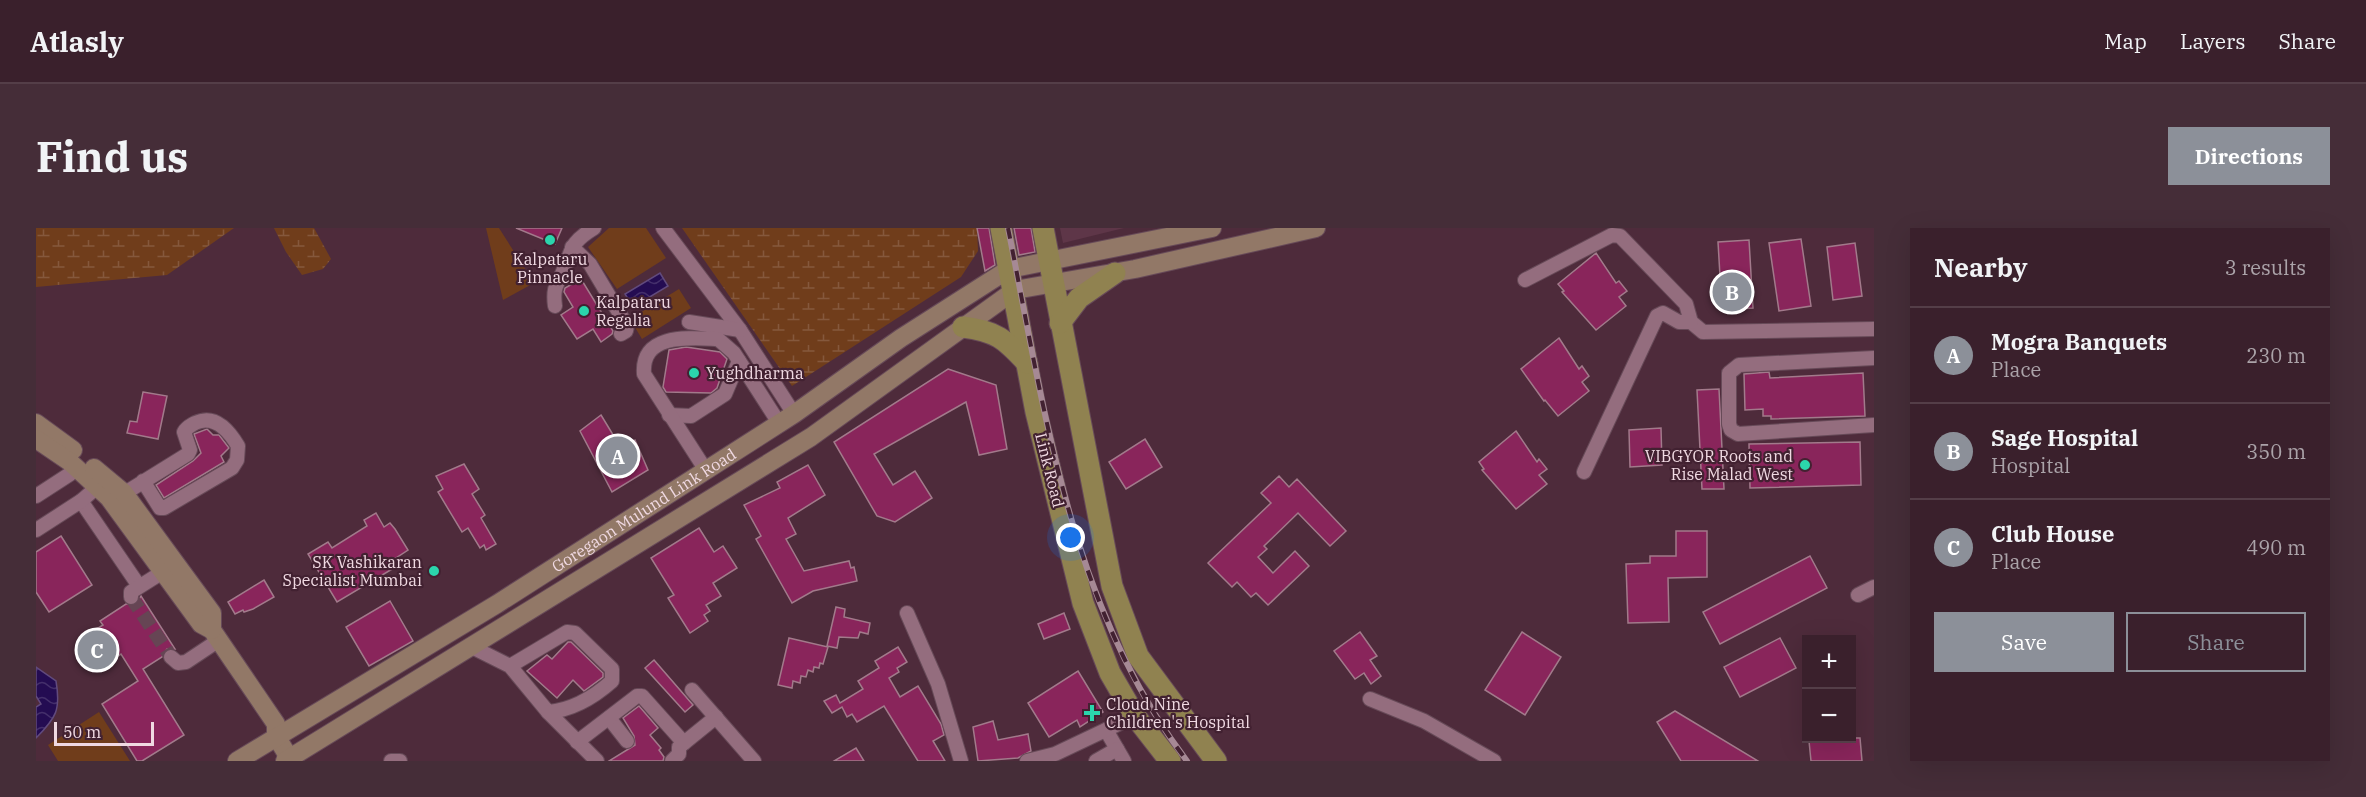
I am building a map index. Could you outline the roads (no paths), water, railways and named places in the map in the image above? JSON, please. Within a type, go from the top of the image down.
[{"type":"main road","name":"Link Road","points":[[1001,228],[1015,290],[1035,412],[1083,603],[1110,673],[1136,716],[1170,761]]},
{"type":"main road","points":[[1043,228],[1112,586],[1138,656],[1216,761]]},
{"type":"main road","name":"Goregaon Mulund Link Road","points":[[237,761],[280,730],[497,604],[786,418],[901,338],[1009,269],[1212,228]]},
{"type":"main road","points":[[1015,290],[1115,273],[1316,228]]},
{"type":"main road","points":[[1110,249],[1115,273]]},
{"type":"main road","points":[[1060,323],[1079,298],[1115,273]]},
{"type":"main road","name":"Goregaon Mulund Link Road","points":[[294,758],[811,437],[1015,290]]},
{"type":"main road","points":[[963,327],[992,333],[1006,340],[1027,363]]},
{"type":"main road","points":[[36,423],[76,452],[102,483],[118,497],[170,567],[212,613],[215,635],[280,730],[294,758]]},
{"type":"main road","points":[[36,439],[102,483]]},
{"type":"main road","points":[[605,534],[618,556]]},
{"type":"street","points":[[555,306],[553,290],[572,247],[594,228]]},
{"type":"street","points":[[663,228],[740,330],[772,397]]},
{"type":"street","points":[[1525,280],[1612,235],[1620,236],[1686,304],[1691,322],[1703,332],[1874,329]]},
{"type":"street","points":[[572,247],[590,264],[627,326],[626,331],[621,334]]},
{"type":"street","points":[[1584,472],[1657,316],[1663,313],[1679,322],[1691,322]]},
{"type":"street","points":[[689,322],[740,330]]},
{"type":"street","points":[[705,469],[644,374],[643,365],[651,351],[672,338],[718,339],[744,363],[786,418]]},
{"type":"street","points":[[1874,358],[1739,365],[1729,373],[1729,424],[1731,430],[1738,434],[1874,425]]},
{"type":"street","points":[[669,415],[691,416],[725,394],[744,363]]},
{"type":"street","points":[[753,410],[772,397]]},
{"type":"street","points":[[118,497],[143,481],[188,454],[190,450],[184,432],[186,428],[206,418],[214,419],[238,446],[237,460],[232,468],[164,508],[160,508],[143,481]]},
{"type":"street","points":[[36,496],[76,467]]},
{"type":"street","points":[[36,530],[81,501],[102,483]]},
{"type":"street","points":[[81,501],[135,591],[170,567]]},
{"type":"street","points":[[1858,596],[1874,587]]},
{"type":"street","points":[[907,614],[938,684],[961,761]]},
{"type":"street","points":[[510,666],[567,632],[574,633],[612,669],[612,681],[594,697],[558,712],[548,712]]},
{"type":"street","points":[[171,657],[178,663],[186,662],[215,635]]},
{"type":"street","points":[[472,646],[510,666],[548,712],[597,761]]},
{"type":"street","points":[[692,690],[754,761]]},
{"type":"street","points":[[577,742],[637,696],[642,696],[684,743]]},
{"type":"street","points":[[1370,699],[1424,721],[1494,761]]},
{"type":"street","points":[[1028,761],[1055,754],[1136,716]]},
{"type":"street","points":[[672,761],[679,754],[679,747],[716,717]]},
{"type":"street","points":[[609,718],[627,741]]},
{"type":"street","points":[[1096,761],[1121,755],[1106,730]]},
{"type":"street","points":[[390,761],[400,761]]},
{"type":"water","points":[[660,273],[668,286],[633,307],[625,294]]},
{"type":"water","points":[[36,667],[56,681],[58,699],[52,719],[36,738],[36,707],[41,704],[36,696]]},
{"type":"tunnel","points":[[131,597],[171,657]]},
{"type":"railway","points":[[1008,228],[1050,437],[1089,573],[1115,639],[1147,701],[1187,761]]},
{"type":"place","name":"Kalpataru Pinnacle","points":[[550,240]]},
{"type":"place","name":"Sage Hospital","points":[[1732,292]]},
{"type":"place","name":"Kalpataru Regalia","points":[[584,311]]},
{"type":"place","name":"Yughdharma","points":[[694,373]]},
{"type":"place","name":"Mogra Banquets","points":[[618,456]]},
{"type":"place","name":"VIBGYOR Roots and Rise Malad West","points":[[1805,465]]},
{"type":"place","name":"SK Vashikaran Specialist Mumbai","points":[[434,571]]},
{"type":"place","name":"Club House","points":[[97,650]]},
{"type":"place","name":"Cloud Nine Children's Hospital","points":[[1092,713]]}]
